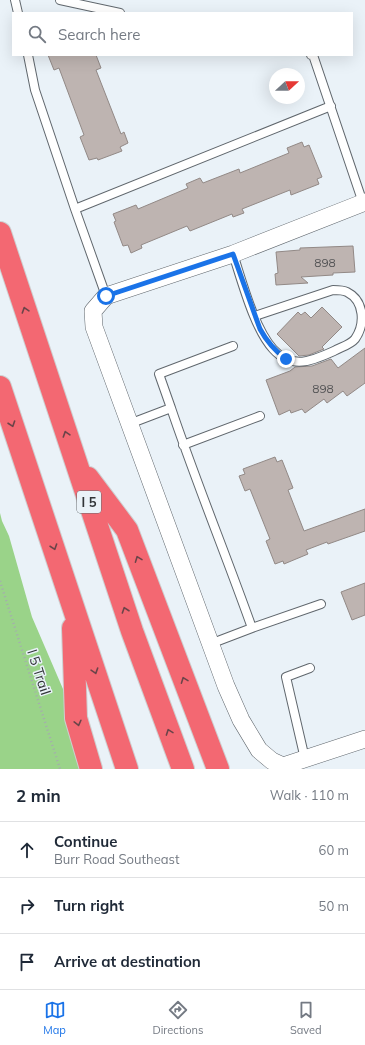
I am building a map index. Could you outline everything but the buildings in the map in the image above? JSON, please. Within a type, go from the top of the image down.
[{"type":"highway","name":"I 5","points":[[0,234],[132,631],[183,769]]},
{"type":"highway","points":[[0,387],[127,769]]},
{"type":"highway","points":[[76,463],[127,530],[218,769]]},
{"type":"highway","points":[[72,600],[76,718],[91,769]]},
{"type":"street","points":[[364,202],[233,254],[106,296],[93,311],[94,327],[210,644],[241,720],[259,750],[272,761],[283,766],[365,738]]},
{"type":"lane","points":[[16,0],[18,12]]},
{"type":"lane","points":[[60,0],[115,12]]},
{"type":"lane","points":[[28,56],[35,90],[74,209],[106,296]]},
{"type":"lane","points":[[313,56],[364,202]]},
{"type":"lane","points":[[74,209],[330,106]]},
{"type":"lane","points":[[233,254],[255,316],[260,329],[274,350],[286,359],[299,362],[315,359],[351,342],[356,339],[364,320],[361,306],[352,295],[342,290],[332,290],[255,316]]},
{"type":"lane","points":[[233,346],[159,374],[183,445],[252,628]]},
{"type":"lane","points":[[129,424],[171,408]]},
{"type":"lane","points":[[183,445],[260,416]]},
{"type":"lane","points":[[210,644],[321,604]]},
{"type":"lane","points":[[305,759],[286,677],[310,668]]},
{"type":"path","name":"I 5 Trail","points":[[0,581],[60,769]]},
{"type":"green space","points":[[0,513],[9,536],[32,617],[63,689],[85,769],[0,769]]},
{"type":"route","points":[[106,296],[183,269],[233,254],[249,302],[260,329],[274,350],[286,359]]}]
